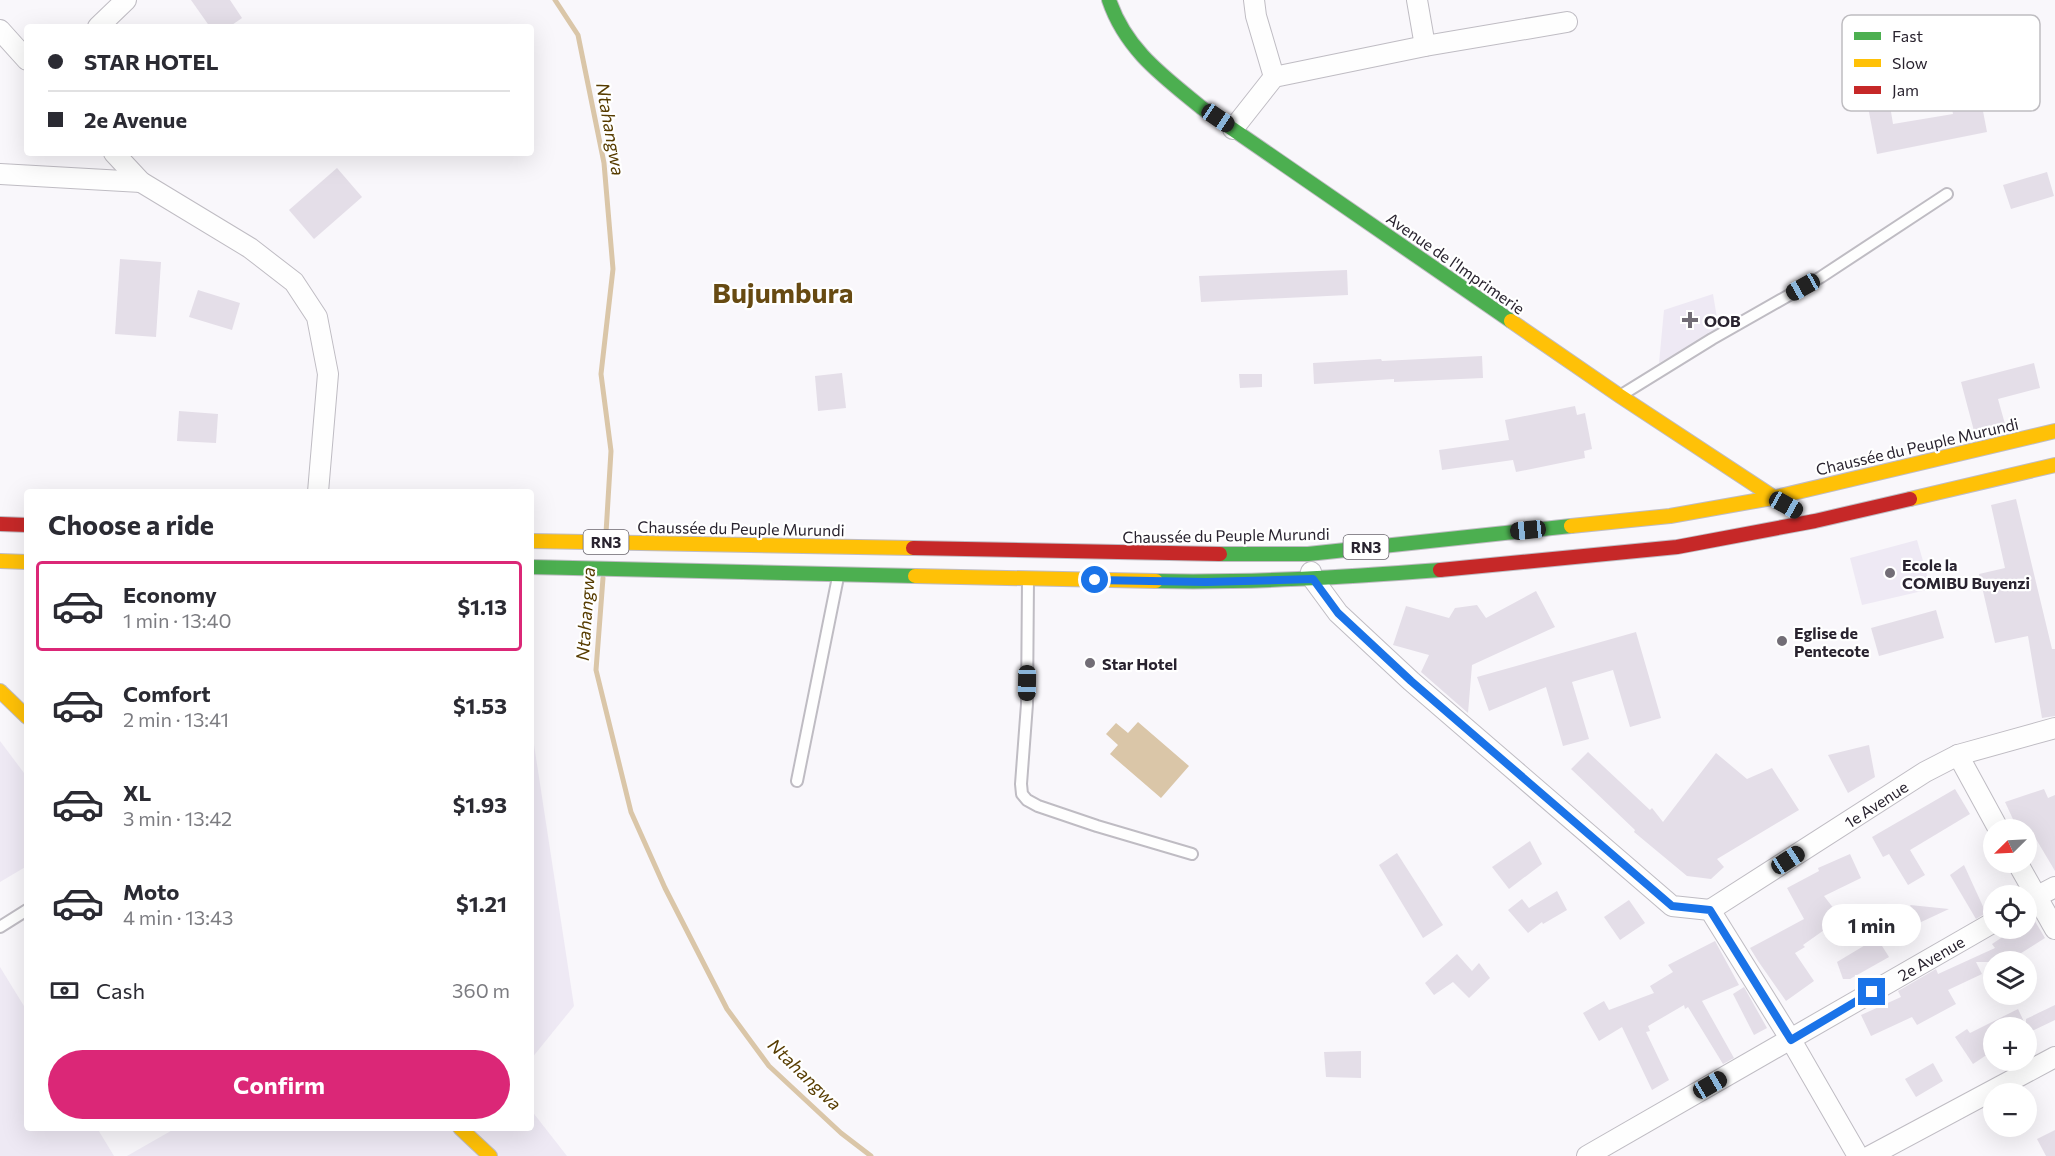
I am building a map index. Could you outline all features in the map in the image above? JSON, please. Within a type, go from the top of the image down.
[{"type":"main road","name":"Avenue de l'Imprimerie","points":[[1109,0],[1111,10],[1139,55],[1202,108],[1620,396],[1772,498],[1815,521]]},
{"type":"main road","name":"Chaussée du Peuple Murundi","points":[[534,541],[1308,554],[1670,516],[1772,498],[2055,431]]},
{"type":"main road","name":"RN3","points":[[534,567],[1206,582],[1313,579],[1440,570],[1677,547],[1815,521],[2055,465]]},
{"type":"main road","points":[[0,524],[24,525]]},
{"type":"main road","points":[[0,561],[24,562]]},
{"type":"main road","points":[[2,695],[24,714]]},
{"type":"main road","points":[[463,1131],[490,1156]]},
{"type":"street","points":[[101,24],[126,0]]},
{"type":"street","points":[[1254,0],[1256,16],[1274,77]]},
{"type":"street","points":[[1417,0],[1425,46]]},
{"type":"street","points":[[1233,129],[1274,77],[1425,46],[1567,22]]},
{"type":"street","points":[[0,30],[24,57]]},
{"type":"street","points":[[117,156],[141,182],[250,248],[294,282],[317,317],[328,374],[318,489]]},
{"type":"street","points":[[0,174],[141,182]]},
{"type":"street","points":[[1308,554],[1313,579],[1338,613],[1411,681],[1672,906],[1710,910],[1791,1040],[1858,1156]]},
{"type":"street","name":"1e Avenue","points":[[1710,910],[1925,772],[1958,755],[2055,728]]},
{"type":"street","points":[[1958,755],[1993,819]]},
{"type":"street","points":[[2037,897],[2055,887]]},
{"type":"street","points":[[2037,907],[2055,929]]},
{"type":"street","name":"2e Avenue","points":[[1587,1156],[1983,928]]},
{"type":"street","points":[[1870,1156],[2055,1056]]},
{"type":"lane","points":[[1620,396],[1712,339],[1821,277],[1947,194]]},
{"type":"lane","points":[[797,781],[839,573]]},
{"type":"lane","points":[[1028,578],[1027,704],[1022,794],[1027,800],[1048,809],[1192,854]]},
{"type":"lane","points":[[0,927],[24,912]]},
{"type":"shaded area","name":"OOB","points":[[1713,294],[1719,330],[1659,363],[1664,310]]},
{"type":"shaded area","name":"Ecole la COMIBU Buyenzi","points":[[1917,540],[1931,589],[1862,605],[1850,558]]},
{"type":"shaded area","points":[[1138,722],[1189,766],[1161,798],[1110,754],[1118,745],[1106,734],[1116,723],[1128,733]]},
{"type":"shaded area","points":[[0,741],[24,773],[24,868],[0,882]]},
{"type":"shaded area","points":[[534,745],[574,1006],[534,1055]]},
{"type":"shaded area","points":[[0,967],[24,1006],[24,1131],[99,1131],[114,1156],[0,1156]]},
{"type":"shaded area","points":[[534,1114],[567,1156],[494,1156],[470,1131],[534,1131]]},
{"type":"shaded area","points":[[171,1131],[456,1131],[485,1156],[127,1156]]},
{"type":"building","points":[[191,0],[230,0],[242,18],[233,24],[208,24]]},
{"type":"building","points":[[1869,111],[1891,111],[1893,124],[1953,114],[1952,111],[1983,111],[1987,132],[1877,154]]},
{"type":"building","points":[[337,168],[362,197],[314,239],[289,210]]},
{"type":"building","points":[[2047,172],[2054,196],[2011,209],[2003,185]]},
{"type":"building","points":[[120,259],[161,262],[156,337],[115,334]]},
{"type":"building","points":[[1347,270],[1348,295],[1201,302],[1199,276]]},
{"type":"building","points":[[198,290],[240,303],[232,330],[189,317]]},
{"type":"building","points":[[1482,356],[1483,378],[1394,382],[1394,379],[1314,384],[1313,363]]},
{"type":"building","points":[[2034,363],[2040,388],[1998,399],[2005,424],[1974,431],[1961,382]]},
{"type":"building","points":[[842,373],[846,408],[818,411],[815,376]]},
{"type":"building","points":[[1239,374],[1262,374],[1262,387],[1240,388]]},
{"type":"building","points":[[1575,406],[1577,415],[1585,413],[1592,449],[1584,451],[1585,458],[1516,472],[1513,460],[1442,470],[1439,450],[1509,440],[1505,420]]},
{"type":"building","points":[[179,411],[218,414],[216,443],[177,441]]},
{"type":"building","points":[[2016,499],[2052,649],[2055,649],[2055,716],[2042,718],[2028,636],[1995,643],[1979,574],[2005,568],[1991,505]]},
{"type":"building","points":[[1536,591],[1555,627],[1472,665],[1468,713],[1421,672],[1429,655],[1393,645],[1406,606],[1449,618],[1455,608],[1477,605],[1486,618]]},
{"type":"building","points":[[1936,610],[1944,638],[1879,656],[1871,628]]},
{"type":"building","points":[[1636,632],[1661,718],[1630,727],[1613,670],[1572,682],[1589,739],[1563,746],[1546,687],[1489,711],[1477,677]]},
{"type":"building","points":[[1869,745],[1875,777],[1848,793],[1828,755]]},
{"type":"building","points":[[1588,752],[1650,810],[1652,808],[1663,822],[1716,753],[1747,779],[1772,768],[1799,810],[1717,859],[1724,867],[1711,879],[1687,876],[1634,832],[1635,830],[1571,769]]},
{"type":"building","points":[[1955,789],[1970,814],[1910,850],[1925,875],[1908,885],[1889,854],[1883,857],[1872,837]]},
{"type":"building","points":[[2044,789],[2048,798],[2055,795],[2055,871],[2037,841],[2037,819],[2013,819],[2005,802]]},
{"type":"building","points":[[1530,841],[1542,864],[1509,889],[1492,867]]},
{"type":"building","points":[[1397,853],[1443,925],[1423,938],[1379,865]]},
{"type":"building","points":[[1850,854],[1861,878],[1824,896],[1841,918],[1795,953],[1814,981],[1786,1001],[1750,948],[1804,919],[1787,888],[1819,871],[1818,868]]},
{"type":"building","points":[[1964,865],[1983,906],[1983,915],[1976,919],[1950,875]]},
{"type":"building","points":[[1557,891],[1567,910],[1543,924],[1542,922],[1528,933],[1508,910],[1522,899],[1529,908]]},
{"type":"building","points":[[1629,900],[1645,923],[1620,940],[1604,917]]},
{"type":"building","points":[[1910,905],[1949,909],[1919,923]]},
{"type":"building","points":[[2037,925],[2045,938],[2024,951],[1988,951],[1995,948],[1992,944],[2000,939],[2037,939]]},
{"type":"building","points":[[1877,938],[1889,957],[1850,979],[1843,979],[1837,962]]},
{"type":"building","points":[[1715,941],[1739,985],[1702,1001],[1734,1058],[1723,1064],[1688,1007],[1685,1009],[1684,1005],[1648,1026],[1650,1031],[1646,1032],[1669,1080],[1652,1090],[1622,1027],[1599,1041],[1583,1013],[1604,1001],[1609,1010],[1654,993],[1650,986],[1673,972],[1668,965]]},
{"type":"building","points":[[1983,953],[1983,962],[1976,962],[1982,974],[1948,990],[1956,1004],[1917,1025],[1912,1017],[1871,1036],[1861,1015],[1901,997],[1898,991],[1936,969],[1938,974]]},
{"type":"building","points":[[1457,954],[1472,971],[1479,963],[1490,978],[1469,998],[1453,982],[1434,995],[1425,983]]},
{"type":"building","points":[[1744,987],[1767,1028],[1754,1035],[1733,994]]},
{"type":"building","points":[[2055,1005],[2055,1020],[2037,1029],[2037,1017],[2030,1017]]},
{"type":"building","points":[[2018,1009],[2022,1017],[2002,1017]]},
{"type":"building","points":[[1983,1026],[1983,1057],[1973,1064],[1955,1037],[1967,1029],[1970,1033]]},
{"type":"building","points":[[1361,1051],[1361,1078],[1326,1077],[1324,1052]]},
{"type":"building","points":[[1933,1063],[1943,1081],[1916,1097],[1905,1079]]},
{"type":"building","points":[[2055,1130],[2055,1156],[2046,1156],[2037,1139]]},
{"type":"waterway","name":"Ntahangwa","points":[[555,0],[578,35],[604,163],[613,269],[601,374],[611,451],[606,533]]},
{"type":"waterway","name":"Ntahangwa","points":[[603,578],[596,670],[631,812],[665,888],[727,1009],[769,1066],[841,1133],[871,1156]]},
{"type":"traffic: fast","points":[[1109,0],[1125,33],[1147,61],[1202,108],[1511,321]]},
{"type":"traffic: fast","points":[[1220,554],[1308,554],[1571,526]]},
{"type":"traffic: fast","points":[[534,567],[915,576]]},
{"type":"traffic: fast","points":[[1156,581],[1298,579],[1440,570]]},
{"type":"traffic: slow","points":[[1511,321],[1784,504]]},
{"type":"traffic: slow","points":[[1571,526],[1670,516],[1772,498],[2055,431]]},
{"type":"traffic: slow","points":[[1910,499],[2055,465]]},
{"type":"traffic: slow","points":[[534,541],[913,548]]},
{"type":"traffic: slow","points":[[0,561],[24,562]]},
{"type":"traffic: slow","points":[[915,576],[1156,581]]},
{"type":"traffic: slow","points":[[0,691],[24,714]]},
{"type":"traffic: slow","points":[[463,1131],[490,1156]]},
{"type":"traffic: jam","points":[[1440,570],[1677,547],[1815,521],[1910,499]]},
{"type":"traffic: jam","points":[[0,524],[24,525]]},
{"type":"traffic: jam","points":[[913,548],[1220,554]]},
{"type":"place","name":"OOB","points":[[1690,320]]},
{"type":"place","name":"Ecole la COMIBU Buyenzi","points":[[1890,573]]},
{"type":"place","name":"Eglise de Pentecote","points":[[1782,641]]},
{"type":"place","name":"Star Hotel","points":[[1090,663]]},
{"type":"district","name":"Bujumbura","points":[[783,292]]},
{"type":"route","points":[[1095,580],[1206,582],[1313,579],[1338,613],[1411,681],[1672,906],[1710,910],[1791,1040],[1872,992]]}]
